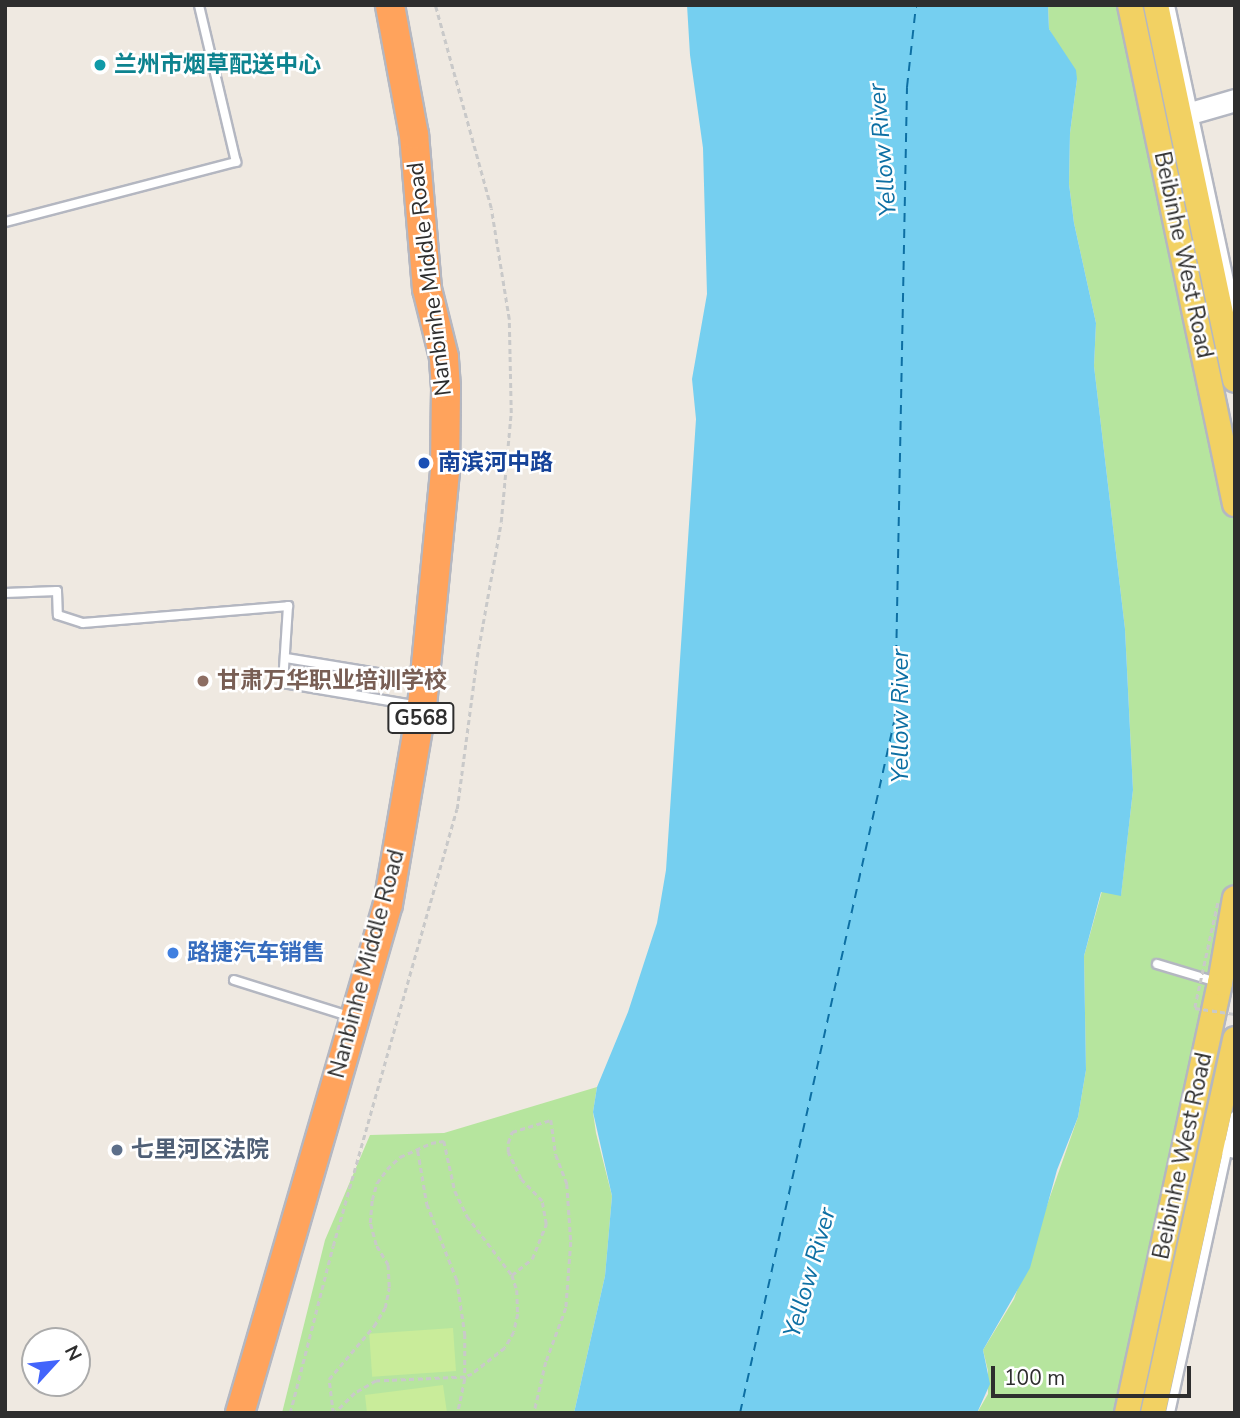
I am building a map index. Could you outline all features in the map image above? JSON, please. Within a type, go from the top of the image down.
[{"type":"highway","name":"Nanbinhe Middle Road","points":[[240,1413],[388,904],[423,693],[445,471],[446,388],[444,358],[427,289],[414,135],[390,5]]},
{"type":"highway","name":"Nanbinhe Middle Road","points":[[260,1413],[401,910],[432,743],[460,467],[454,357],[428,133],[404,5]]},
{"type":"main road","name":"Beibinhe West Road","points":[[1130,5],[1235,504]]},
{"type":"main road","name":"Beibinhe West Road","points":[[1156,5],[1187,113],[1235,380]]},
{"type":"main road","name":"Beibinhe West Road","points":[[1127,1413],[1220,983],[1227,901]]},
{"type":"main road","name":"Beibinhe West Road","points":[[1153,1413],[1235,1039]]},
{"type":"street","points":[[1187,113],[1235,100]]},
{"type":"lane","points":[[5,222],[236,162],[199,5]]},
{"type":"lane","points":[[1170,5],[1187,113],[1235,309]]},
{"type":"lane","points":[[5,593],[57,592],[58,615],[83,624],[288,606],[283,683],[423,693]]},
{"type":"lane","points":[[286,658],[423,693]]},
{"type":"lane","points":[[1157,964],[1220,983]]},
{"type":"lane","points":[[234,980],[355,1018]]},
{"type":"lane","points":[[1170,1413],[1231,1149],[1235,1116]]},
{"type":"path","points":[[1227,901],[1195,1008],[1235,1014]]},
{"type":"path","points":[[512,1275],[532,1259],[542,1241],[546,1224],[542,1201],[521,1179],[508,1152],[508,1143],[512,1132],[551,1120],[556,1155],[566,1184],[571,1242],[566,1308],[546,1362],[534,1413]]},
{"type":"path","points":[[444,1141],[455,1191],[467,1216],[512,1275],[517,1290],[518,1314],[514,1332],[505,1348],[492,1361],[465,1377],[376,1381],[355,1393],[334,1413],[329,1378],[374,1326],[385,1308],[390,1287],[388,1265],[376,1245],[370,1223],[372,1199],[377,1183],[387,1168],[400,1157],[431,1143],[444,1141]]},
{"type":"path","points":[[418,1151],[427,1204],[457,1280],[465,1334],[465,1377],[458,1413]]},
{"type":"green space","points":[[1048,5],[1131,5],[1235,504],[1235,898],[1127,1413],[977,1413],[988,1394],[988,1371],[983,1350],[1014,1299],[1078,1117],[1086,1070],[1084,956],[1102,891],[1121,895],[1133,790],[1125,629],[1094,366],[1096,323],[1074,223],[1069,184],[1070,133],[1077,79],[1049,29]]},
{"type":"green space","points":[[597,1087],[593,1112],[612,1196],[605,1276],[574,1413],[282,1413],[325,1240],[370,1135],[444,1133]]},
{"type":"green space","points":[[453,1328],[456,1371],[372,1377],[369,1334]]},
{"type":"green space","points":[[443,1385],[447,1413],[367,1413],[365,1395]]},
{"type":"water","name":"Yellow River","points":[[687,5],[1048,5],[1049,29],[1076,70],[1070,133],[1069,184],[1074,223],[1096,323],[1094,366],[1125,629],[1133,790],[1121,896],[1101,892],[1084,956],[1086,1070],[1078,1117],[1057,1170],[1030,1268],[983,1350],[990,1384],[977,1413],[574,1413],[605,1276],[612,1196],[593,1112],[597,1087],[628,1012],[657,923],[666,870],[696,419],[692,379],[707,294],[703,148],[690,55]]},
{"type":"ferry route","points":[[740,1413],[895,718],[907,87],[916,5]]},
{"type":"place","name":"兰州市烟草配送中心","points":[[100,65]]},
{"type":"place","name":"南滨河中路","points":[[424,463]]},
{"type":"place","name":"甘肃万华职业培训学校","points":[[203,681]]},
{"type":"place","name":"路捷汽车销售","points":[[173,953]]},
{"type":"place","name":"七里河区法院","points":[[117,1150]]}]
